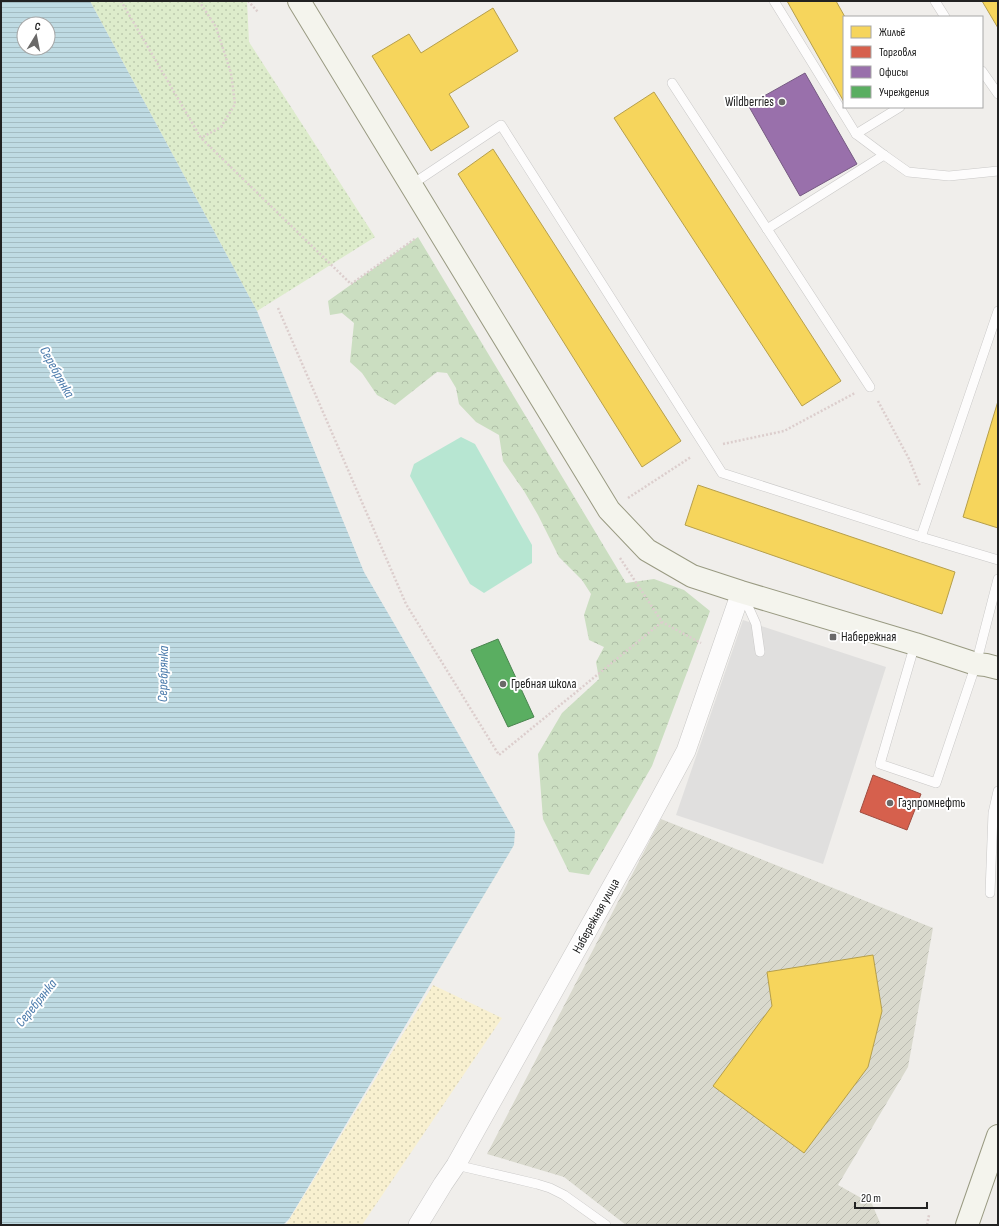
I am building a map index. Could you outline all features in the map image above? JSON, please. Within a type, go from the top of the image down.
[{"type":"street","points":[[298,1],[608,510],[647,550],[692,576],[976,664],[998,668]]},
{"type":"street","name":"Набережная улица","points":[[418,1225],[456,1164],[634,847],[686,751],[741,592]]},
{"type":"street","points":[[967,1225],[998,1136]]},
{"type":"lane","points":[[774,1],[856,134],[908,172],[949,176],[998,171]]},
{"type":"lane","points":[[935,1],[945,16]]},
{"type":"lane","points":[[983,72],[998,94]]},
{"type":"lane","points":[[672,83],[870,386]]},
{"type":"lane","points":[[856,134],[898,108]]},
{"type":"lane","points":[[411,185],[501,125],[722,473],[921,537],[998,560]]},
{"type":"lane","points":[[767,228],[884,155]]},
{"type":"lane","points":[[921,537],[998,311]]},
{"type":"lane","points":[[915,644],[880,764],[936,783],[976,664],[998,579]]},
{"type":"lane","points":[[741,592],[756,624],[760,652]]},
{"type":"lane","points":[[990,893],[992,813],[998,791]]},
{"type":"lane","points":[[456,1164],[550,1188],[564,1195],[606,1225]]},
{"type":"path","points":[[120,1],[201,138],[351,284],[418,236]]},
{"type":"path","points":[[199,1],[216,27],[231,73],[235,104],[221,127],[201,138]]},
{"type":"path","points":[[248,1],[258,12]]},
{"type":"path","points":[[278,308],[406,604],[499,754],[662,622]]},
{"type":"path","points":[[626,500],[705,447],[784,431],[870,386],[910,459],[930,511]]},
{"type":"path","points":[[619,556],[662,622],[720,653]]},
{"type":"path","points":[[927,1225],[929,1215]]},
{"type":"shaded area","points":[[743,620],[886,667],[823,864],[676,815]]},
{"type":"shaded area","points":[[661,819],[933,928],[908,1067],[838,1185],[872,1204],[881,1225],[626,1225],[564,1177],[487,1154]]},
{"type":"green space","points":[[90,1],[247,1],[249,42],[375,237],[257,311]]},
{"type":"green space","points":[[418,237],[626,583],[654,579],[684,590],[710,611],[652,766],[589,875],[569,872],[543,819],[538,754],[562,713],[599,679],[596,662],[604,647],[589,640],[584,615],[591,594],[582,580],[559,557],[524,491],[503,461],[499,435],[476,422],[459,404],[456,388],[447,373],[437,372],[395,405],[377,395],[362,373],[350,362],[354,323],[342,313],[330,315],[328,301]]},
{"type":"green space","points":[[461,437],[475,444],[532,545],[532,563],[484,593],[470,584],[410,476],[414,464]]},
{"type":"sand","points":[[433,985],[502,1018],[362,1225],[286,1225]]},
{"type":"water","name":"Серебрянка","points":[[1,1],[90,1],[257,311],[364,572],[515,831],[514,845],[289,1219],[283,1225],[1,1225]]},
{"type":"building: Жильё","points":[[787,1],[836,1],[844,16],[843,16],[843,100]]},
{"type":"building: Жильё","points":[[982,1],[998,1],[998,28]]},
{"type":"building: Жильё","points":[[493,8],[518,51],[449,94],[469,127],[431,151],[372,56],[409,34],[421,53]]},
{"type":"building: Жильё","points":[[654,92],[841,381],[802,406],[614,118]]},
{"type":"building: Жильё","points":[[493,149],[681,441],[642,467],[458,174]]},
{"type":"building: Жильё","points":[[998,401],[998,528],[963,517]]},
{"type":"building: Жильё","points":[[698,485],[955,572],[942,614],[685,525]]},
{"type":"building: Жильё","points":[[873,955],[882,1011],[868,1067],[804,1153],[713,1086],[772,1006],[767,972]]},
{"type":"building: Торговля","name":"Газпромнефть","points":[[873,775],[921,794],[907,830],[860,812]]},
{"type":"building: Офисы","points":[[805,73],[857,164],[800,196],[748,105]]},
{"type":"building: Учреждения","name":"Гребная школа","points":[[498,639],[534,717],[508,727],[471,650]]},
{"type":"place","name":"Wildberries","points":[[782,102]]},
{"type":"place","name":"Набережная","points":[[833,637]]},
{"type":"place","name":"Гребная школа","points":[[503,684]]},
{"type":"place","name":"Газпромнефть","points":[[890,803]]}]
